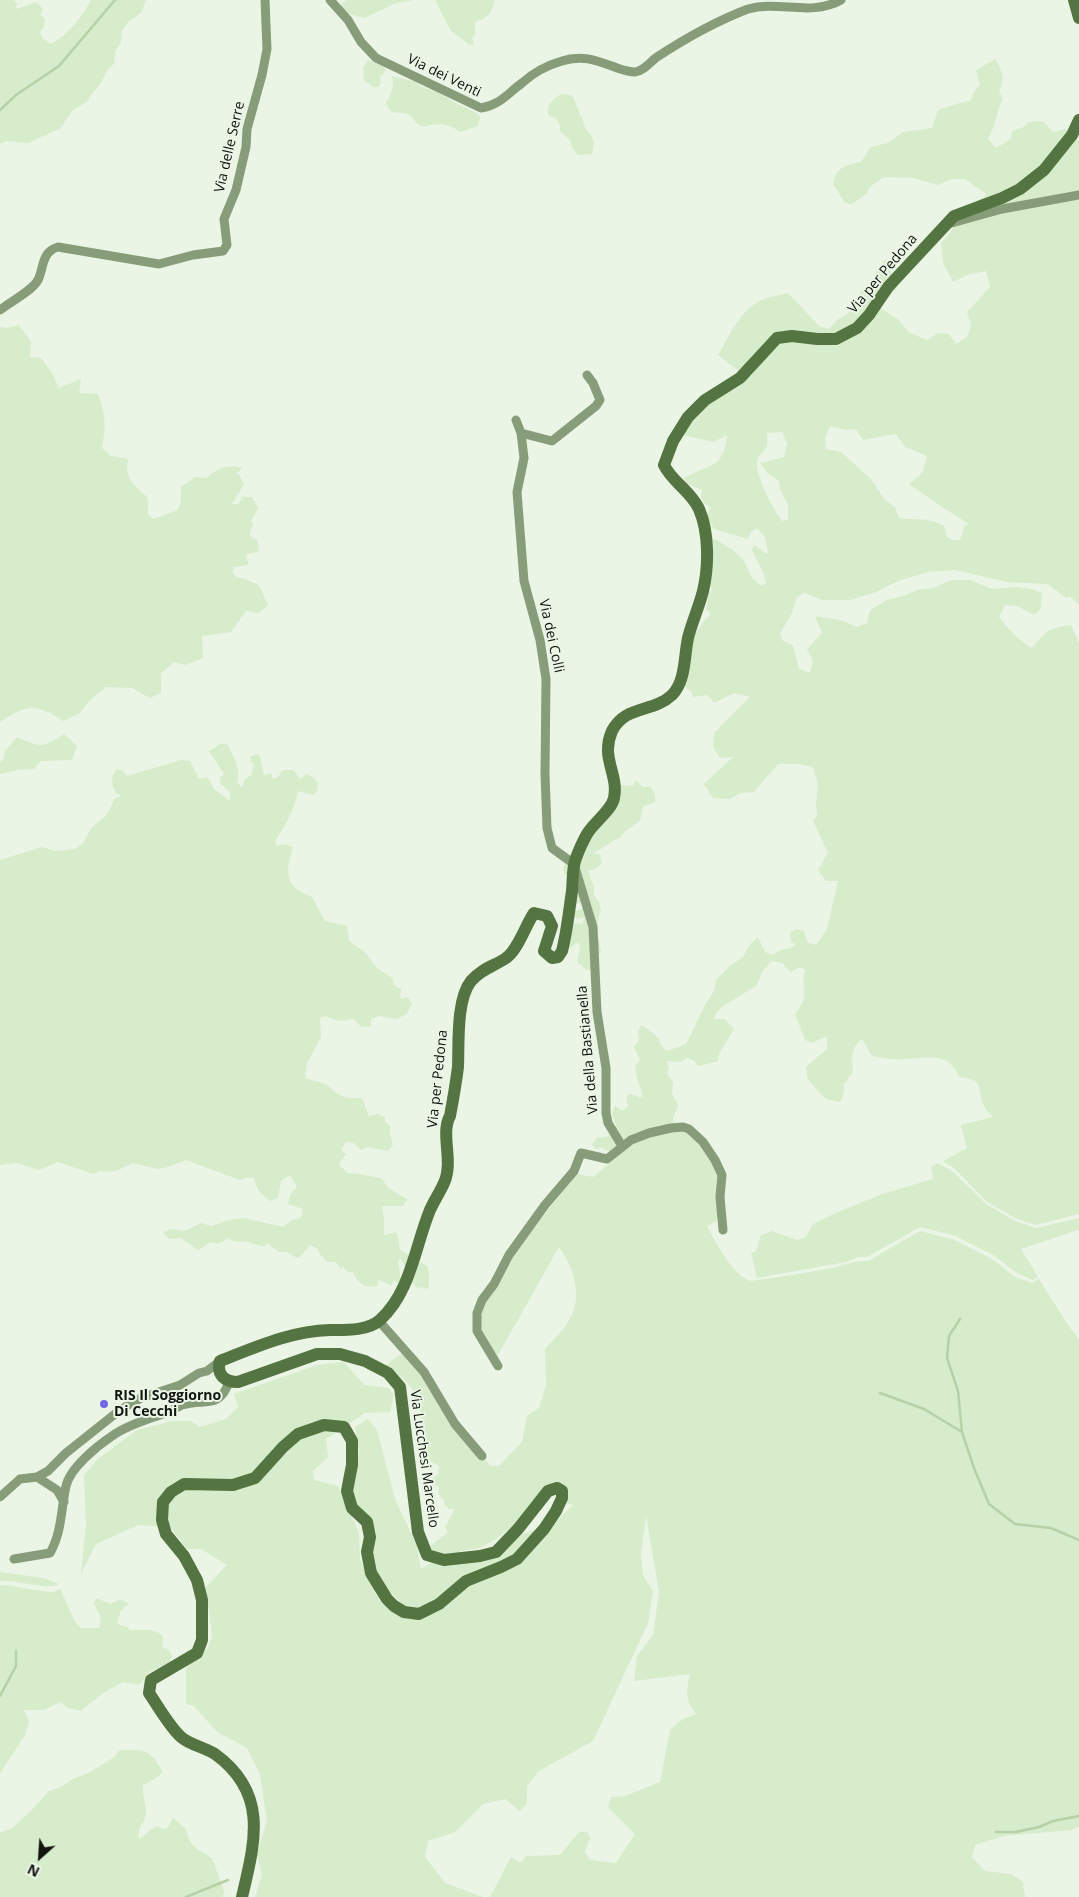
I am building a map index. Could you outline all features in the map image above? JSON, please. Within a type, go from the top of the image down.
[{"type":"street","name":"Via delle Serre","points":[[0,310],[32,287],[38,279],[41,267],[48,254],[53,248],[58,247],[159,264],[223,250],[226,245],[224,219],[236,190],[246,147],[247,129],[267,49],[265,0]]},
{"type":"street","name":"Via dei Venti","points":[[330,0],[348,20],[361,42],[376,58],[443,89],[464,102],[481,108],[494,106],[523,82],[546,67],[561,61],[576,57],[593,58],[625,71],[636,72],[679,44],[749,9],[767,5],[818,8],[841,0]]},
{"type":"street","points":[[1074,0],[1079,18]]},
{"type":"street","name":"Via per Pedona","points":[[379,1321],[399,1295],[411,1268],[430,1211],[449,1170],[448,1121],[458,1067],[461,1008],[471,981],[488,966],[506,959],[512,953],[534,913],[547,916],[552,926],[544,951],[552,958],[558,957],[562,951],[565,939],[574,864],[586,834],[610,808],[614,798],[613,773],[608,762],[607,748],[613,731],[625,715],[658,705],[672,695],[682,678],[688,638],[704,589],[706,540],[704,523],[692,496],[673,478],[664,465],[673,441],[688,418],[705,400],[740,378],[777,338],[785,336],[836,339],[857,328],[869,315],[888,287],[944,225],[954,216],[1002,198],[1020,189],[1044,170],[1072,135],[1079,120]]},
{"type":"street","points":[[944,225],[1002,209],[1079,194]]},
{"type":"street","points":[[521,433],[552,441],[596,406],[600,400],[593,383],[587,375]]},
{"type":"street","name":"Via dei Colli","points":[[516,420],[521,433],[524,458],[517,492],[524,581],[540,640],[546,679],[545,774],[547,828],[552,848],[574,864]]},
{"type":"street","name":"Via della Bastianella","points":[[574,864],[593,927],[597,1012],[606,1068],[608,1123],[622,1146]]},
{"type":"street","points":[[498,1366],[477,1332],[477,1313],[482,1300],[494,1284],[509,1255],[574,1171],[581,1153],[606,1159],[622,1146],[649,1133],[671,1128],[683,1127],[696,1134],[715,1160],[722,1175],[720,1197],[723,1230]]},
{"type":"street","points":[[0,1496],[20,1479],[37,1477],[48,1471],[66,1453],[120,1410],[141,1398],[174,1387],[199,1373],[207,1371],[220,1361],[293,1334],[329,1330],[350,1331],[379,1321],[424,1372],[455,1424],[482,1456]]},
{"type":"street","name":"Via Lucchesi Marcello","points":[[229,1382],[238,1382],[317,1354],[340,1354],[365,1361],[388,1373],[400,1387],[418,1532],[427,1555],[444,1560],[480,1556],[496,1552],[518,1529],[548,1491],[557,1488],[562,1491],[562,1498],[544,1529],[517,1559],[466,1581],[439,1604],[419,1614],[404,1612],[394,1606],[387,1599],[371,1573],[367,1552],[370,1537],[367,1522],[352,1508],[347,1491],[352,1465],[352,1441],[344,1428],[324,1425],[298,1434],[283,1447],[255,1478],[233,1485],[184,1484],[171,1492],[163,1502],[162,1520],[166,1534],[184,1556],[197,1580],[202,1600],[202,1640],[197,1654],[151,1680],[149,1693],[181,1737],[213,1753],[230,1767],[250,1798],[255,1826],[251,1858],[242,1897]]},
{"type":"street","points":[[14,1559],[50,1553],[62,1519],[67,1485],[72,1472],[112,1435],[183,1405],[210,1402],[225,1394],[229,1382],[225,1380],[220,1371],[220,1361]]},
{"type":"street","points":[[37,1477],[57,1490],[64,1502]]},
{"type":"green space","points":[[0,0],[13,0],[17,3],[16,9],[37,2],[43,9],[40,15],[45,18],[44,27],[40,32],[42,38],[51,44],[74,25],[91,0],[146,0],[141,13],[128,22],[122,31],[121,42],[115,52],[114,64],[88,101],[72,111],[61,128],[28,143],[6,141],[0,144]]},
{"type":"green space","points":[[347,0],[414,0],[396,3],[364,18],[347,13],[341,9],[341,4]]},
{"type":"green space","points":[[435,0],[495,0],[489,14],[475,22],[475,35],[472,38],[474,44],[470,45],[451,31]]},
{"type":"green space","points":[[995,59],[1000,67],[1003,78],[999,91],[1003,98],[988,139],[996,148],[1011,139],[1012,131],[1024,127],[1028,122],[1043,121],[1053,132],[1065,129],[1079,141],[1079,605],[1070,596],[1066,598],[1048,584],[1007,582],[955,570],[928,572],[898,581],[876,592],[850,600],[822,600],[805,593],[797,597],[792,613],[780,634],[783,641],[793,645],[799,669],[810,673],[813,662],[807,649],[822,633],[815,616],[840,620],[857,627],[867,623],[870,610],[887,600],[907,595],[916,590],[933,588],[952,580],[970,580],[992,589],[1016,587],[1032,589],[1042,593],[1041,608],[1034,615],[1017,606],[1005,605],[999,617],[1022,642],[1032,648],[1048,631],[1071,625],[1079,643],[1079,1214],[1036,1225],[1017,1219],[987,1202],[954,1168],[943,1161],[967,1148],[961,1125],[993,1117],[983,1104],[978,1084],[973,1080],[959,1077],[954,1068],[943,1059],[896,1059],[872,1056],[862,1039],[855,1046],[852,1058],[853,1072],[844,1084],[844,1093],[840,1102],[826,1099],[808,1080],[806,1067],[827,1049],[827,1036],[812,1043],[805,1040],[795,1014],[803,1000],[803,979],[806,970],[800,967],[791,972],[782,963],[772,961],[763,970],[756,986],[720,1008],[713,1019],[725,1019],[734,1029],[719,1054],[718,1061],[699,1066],[693,1060],[686,1058],[681,1062],[667,1061],[669,1069],[667,1074],[673,1082],[672,1093],[678,1105],[673,1119],[674,1124],[610,1152],[602,1148],[596,1149],[592,1145],[598,1137],[610,1135],[613,1131],[616,1125],[612,1114],[615,1105],[620,1110],[624,1110],[628,1106],[626,1098],[630,1094],[639,1098],[643,1096],[635,1066],[640,1060],[634,1047],[639,1040],[638,1031],[642,1025],[659,1039],[667,1051],[686,1044],[714,991],[716,980],[730,966],[743,957],[749,945],[758,937],[765,952],[772,955],[781,950],[792,948],[795,944],[791,942],[790,933],[796,929],[804,931],[807,942],[816,945],[827,929],[838,881],[826,881],[818,870],[828,853],[813,821],[817,816],[818,784],[813,767],[799,764],[778,764],[754,792],[740,793],[730,799],[713,798],[704,784],[733,757],[720,758],[713,747],[714,733],[750,697],[734,693],[714,703],[708,695],[693,697],[691,691],[684,686],[691,639],[711,614],[706,609],[712,589],[709,583],[713,562],[711,559],[711,539],[717,540],[734,551],[744,561],[752,578],[762,586],[766,583],[763,572],[752,550],[754,545],[768,553],[765,537],[757,528],[751,532],[748,539],[714,529],[707,517],[710,507],[702,500],[702,490],[686,483],[684,478],[719,460],[723,454],[727,435],[713,442],[683,435],[697,413],[745,376],[718,355],[730,333],[745,312],[765,299],[788,293],[819,326],[829,329],[838,319],[846,315],[859,303],[861,290],[871,287],[877,269],[886,259],[897,288],[879,307],[899,320],[908,332],[927,340],[938,333],[949,334],[956,344],[967,337],[971,325],[967,312],[990,287],[986,271],[967,275],[953,282],[943,263],[941,243],[950,233],[965,207],[986,194],[965,179],[951,179],[938,185],[913,178],[884,177],[871,186],[865,195],[852,204],[845,203],[833,184],[839,170],[861,162],[871,147],[888,143],[903,132],[932,128],[938,110],[970,101],[975,90],[980,85],[976,70]],"holes":[[[830,426],[846,430],[856,429],[863,440],[896,434],[905,447],[927,456],[922,473],[909,484],[969,524],[965,525],[960,540],[952,540],[947,537],[944,526],[937,523],[926,520],[899,518],[895,507],[885,500],[871,479],[841,452],[826,449],[825,439]],[[782,432],[787,444],[784,457],[760,463],[767,473],[779,481],[780,489],[788,505],[788,520],[782,521],[765,492],[757,467],[757,461],[767,445],[767,433]]]},
{"type":"green space","points":[[368,60],[384,67],[386,71],[380,77],[381,84],[377,87],[373,87],[364,80],[363,68]]},
{"type":"green space","points":[[392,76],[416,82],[422,87],[437,92],[477,113],[480,117],[478,126],[460,132],[442,124],[420,125],[407,114],[392,112],[386,102],[392,89]]},
{"type":"green space","points":[[561,94],[573,97],[594,143],[592,154],[578,155],[572,148],[570,140],[560,131],[560,125],[556,118],[549,116],[548,109],[550,104]]},
{"type":"green space","points":[[19,325],[31,342],[30,357],[41,358],[52,373],[59,388],[81,379],[79,393],[98,394],[103,409],[104,421],[102,448],[111,456],[128,459],[127,472],[129,477],[134,485],[148,498],[148,514],[153,519],[178,510],[181,501],[181,487],[195,477],[207,478],[219,469],[228,467],[242,468],[237,473],[244,485],[232,504],[238,504],[243,497],[252,497],[258,508],[251,521],[254,524],[250,531],[250,536],[257,540],[259,551],[245,555],[249,565],[234,567],[233,572],[236,577],[259,585],[268,605],[259,613],[246,611],[231,632],[202,636],[203,658],[185,665],[174,662],[161,673],[161,693],[150,698],[132,688],[106,687],[89,701],[79,714],[63,721],[46,711],[32,708],[17,712],[0,722],[0,327],[7,328]]},
{"type":"green space","points":[[64,734],[77,746],[72,760],[41,761],[34,769],[0,774],[0,762],[6,750],[17,737],[41,745],[51,742]]},
{"type":"green space","points":[[220,744],[227,744],[232,753],[238,768],[237,783],[242,787],[245,779],[252,774],[254,763],[251,762],[250,757],[256,754],[260,756],[264,775],[271,773],[273,779],[277,778],[283,770],[294,770],[300,779],[307,774],[318,783],[317,791],[313,795],[298,791],[289,817],[275,841],[277,846],[285,844],[293,848],[288,872],[289,878],[297,889],[312,897],[325,921],[347,926],[349,941],[365,952],[376,967],[393,979],[394,985],[402,989],[401,999],[408,997],[412,1004],[407,1014],[396,1019],[379,1016],[371,1019],[371,1026],[361,1027],[354,1019],[338,1021],[326,1016],[320,1018],[321,1037],[307,1063],[305,1078],[326,1084],[336,1093],[347,1098],[362,1098],[369,1116],[378,1114],[385,1117],[385,1122],[390,1126],[393,1145],[388,1151],[367,1147],[361,1150],[354,1143],[346,1142],[341,1150],[346,1154],[339,1164],[347,1173],[382,1178],[387,1187],[407,1199],[403,1206],[382,1206],[384,1235],[397,1232],[400,1250],[427,1266],[429,1287],[427,1289],[421,1287],[418,1289],[416,1287],[401,1259],[398,1260],[401,1280],[398,1283],[393,1280],[392,1286],[379,1280],[377,1286],[369,1286],[362,1285],[353,1272],[347,1272],[343,1266],[341,1269],[336,1262],[328,1262],[320,1255],[318,1249],[310,1245],[297,1258],[287,1252],[279,1252],[267,1243],[265,1246],[260,1246],[233,1241],[227,1238],[220,1243],[211,1242],[198,1250],[181,1238],[169,1239],[163,1232],[171,1229],[185,1231],[201,1223],[211,1226],[229,1220],[244,1218],[283,1227],[292,1220],[301,1218],[303,1209],[288,1204],[290,1195],[297,1187],[290,1175],[281,1181],[278,1198],[271,1201],[260,1192],[254,1178],[249,1177],[240,1180],[186,1160],[158,1169],[133,1163],[118,1170],[100,1171],[93,1174],[58,1162],[39,1170],[17,1163],[0,1165],[0,860],[42,847],[56,851],[75,849],[83,843],[91,828],[106,816],[115,798],[122,796],[116,793],[112,783],[113,775],[117,769],[123,771],[127,776],[181,760],[190,761],[199,779],[207,777],[215,790],[230,801],[230,792],[221,784],[220,778],[224,774],[209,751]]},
{"type":"green space","points":[[636,780],[643,787],[651,787],[655,795],[655,802],[643,806],[640,821],[624,832],[620,838],[593,853],[600,855],[602,863],[595,869],[588,871],[594,887],[594,896],[599,902],[601,910],[596,934],[590,936],[589,939],[592,942],[599,940],[601,952],[595,958],[592,969],[587,970],[577,962],[580,948],[578,942],[570,948],[572,926],[576,923],[582,924],[584,919],[583,917],[578,919],[572,916],[573,912],[582,909],[582,902],[573,905],[573,875],[565,875],[563,870],[566,861],[584,855],[585,848],[621,785],[633,786]]},
{"type":"green space","points":[[682,1130],[696,1137],[716,1168],[720,1180],[717,1221],[707,1226],[725,1258],[744,1278],[751,1281],[868,1261],[920,1231],[955,1240],[992,1259],[1015,1277],[1032,1283],[1039,1279],[1079,1339],[1079,1827],[1071,1830],[1004,1836],[975,1845],[972,1857],[985,1871],[1011,1874],[1023,1882],[1025,1897],[490,1897],[511,1857],[521,1863],[526,1856],[560,1855],[579,1832],[587,1832],[590,1838],[585,1851],[590,1860],[616,1863],[635,1834],[608,1807],[611,1797],[625,1796],[660,1782],[670,1730],[683,1719],[696,1714],[687,1695],[690,1674],[634,1681],[637,1656],[653,1635],[659,1592],[646,1515],[641,1554],[643,1575],[653,1591],[648,1623],[593,1741],[539,1771],[527,1786],[527,1804],[520,1811],[505,1799],[483,1804],[455,1832],[428,1841],[425,1857],[445,1883],[483,1897],[255,1897],[262,1875],[257,1854],[267,1820],[260,1774],[247,1748],[217,1732],[194,1706],[186,1704],[186,1668],[208,1648],[212,1636],[206,1587],[227,1565],[201,1549],[187,1549],[170,1527],[138,1525],[96,1544],[81,1574],[86,1526],[84,1475],[98,1459],[137,1430],[172,1421],[191,1421],[200,1427],[226,1419],[238,1407],[234,1394],[317,1365],[344,1362],[364,1385],[389,1388],[394,1395],[390,1412],[365,1413],[326,1439],[328,1457],[313,1471],[314,1480],[338,1486],[359,1533],[360,1559],[380,1601],[403,1618],[407,1610],[375,1575],[371,1556],[376,1532],[359,1509],[352,1495],[359,1450],[355,1427],[368,1419],[377,1430],[395,1499],[417,1546],[421,1569],[435,1560],[428,1548],[448,1532],[445,1527],[455,1509],[449,1509],[444,1504],[444,1500],[438,1494],[439,1487],[433,1485],[431,1480],[438,1474],[439,1466],[425,1458],[419,1404],[416,1396],[407,1383],[386,1365],[405,1351],[482,1456],[491,1466],[499,1466],[522,1442],[527,1416],[539,1408],[546,1385],[545,1349],[566,1326],[573,1313],[576,1293],[573,1274],[559,1247],[498,1355],[492,1350],[479,1330],[480,1315],[484,1302],[497,1285],[521,1244],[577,1174],[593,1177],[632,1144],[648,1136]],"holes":[[[562,1487],[565,1503],[573,1505],[553,1524],[523,1534],[489,1558],[459,1559],[460,1551],[480,1548],[496,1539]]]},
{"type":"green space","points":[[938,1163],[952,1171],[986,1204],[1015,1221],[1036,1228],[1079,1218],[1079,1231],[1021,1249],[1038,1277],[1032,1280],[1017,1273],[995,1256],[956,1236],[920,1227],[867,1257],[858,1257],[846,1262],[757,1278],[751,1253],[756,1251],[761,1235],[772,1231],[797,1240],[805,1238],[813,1224],[831,1215],[882,1194],[933,1179],[931,1167]]},
{"type":"green space","points":[[0,1572],[44,1578],[59,1584],[40,1586],[0,1581]]},
{"type":"green space","points":[[5,1585],[50,1592],[60,1588],[75,1622],[81,1628],[99,1628],[101,1618],[94,1603],[96,1598],[111,1604],[118,1600],[124,1601],[129,1604],[121,1610],[117,1624],[128,1627],[129,1630],[152,1630],[161,1634],[163,1638],[162,1647],[169,1650],[172,1657],[167,1665],[149,1672],[140,1684],[123,1682],[103,1693],[81,1711],[68,1708],[60,1702],[44,1710],[24,1710],[29,1722],[25,1735],[0,1773],[0,1586]]},
{"type":"green space","points":[[120,1750],[146,1752],[151,1755],[163,1772],[143,1785],[146,1813],[139,1831],[139,1839],[156,1826],[166,1830],[173,1818],[185,1828],[191,1843],[212,1858],[224,1891],[223,1897],[0,1897],[0,1833],[12,1828],[49,1791],[90,1772],[113,1758]]},
{"type":"waterway","points":[[0,110],[16,95],[59,66],[115,0]]},
{"type":"waterway","points":[[960,1319],[949,1336],[947,1358],[958,1391],[962,1432]]},
{"type":"waterway","points":[[880,1393],[924,1409],[962,1432],[989,1504],[1015,1524],[1051,1528],[1079,1540]]},
{"type":"waterway","points":[[0,1696],[16,1666],[16,1651]]},
{"type":"waterway","points":[[996,1832],[1016,1832],[1039,1827],[1053,1821],[1079,1816]]},
{"type":"waterway","points":[[186,1897],[228,1880]]},
{"type":"place","name":"RIS Il Soggiorno Di Cecchi","points":[[104,1404]]}]
